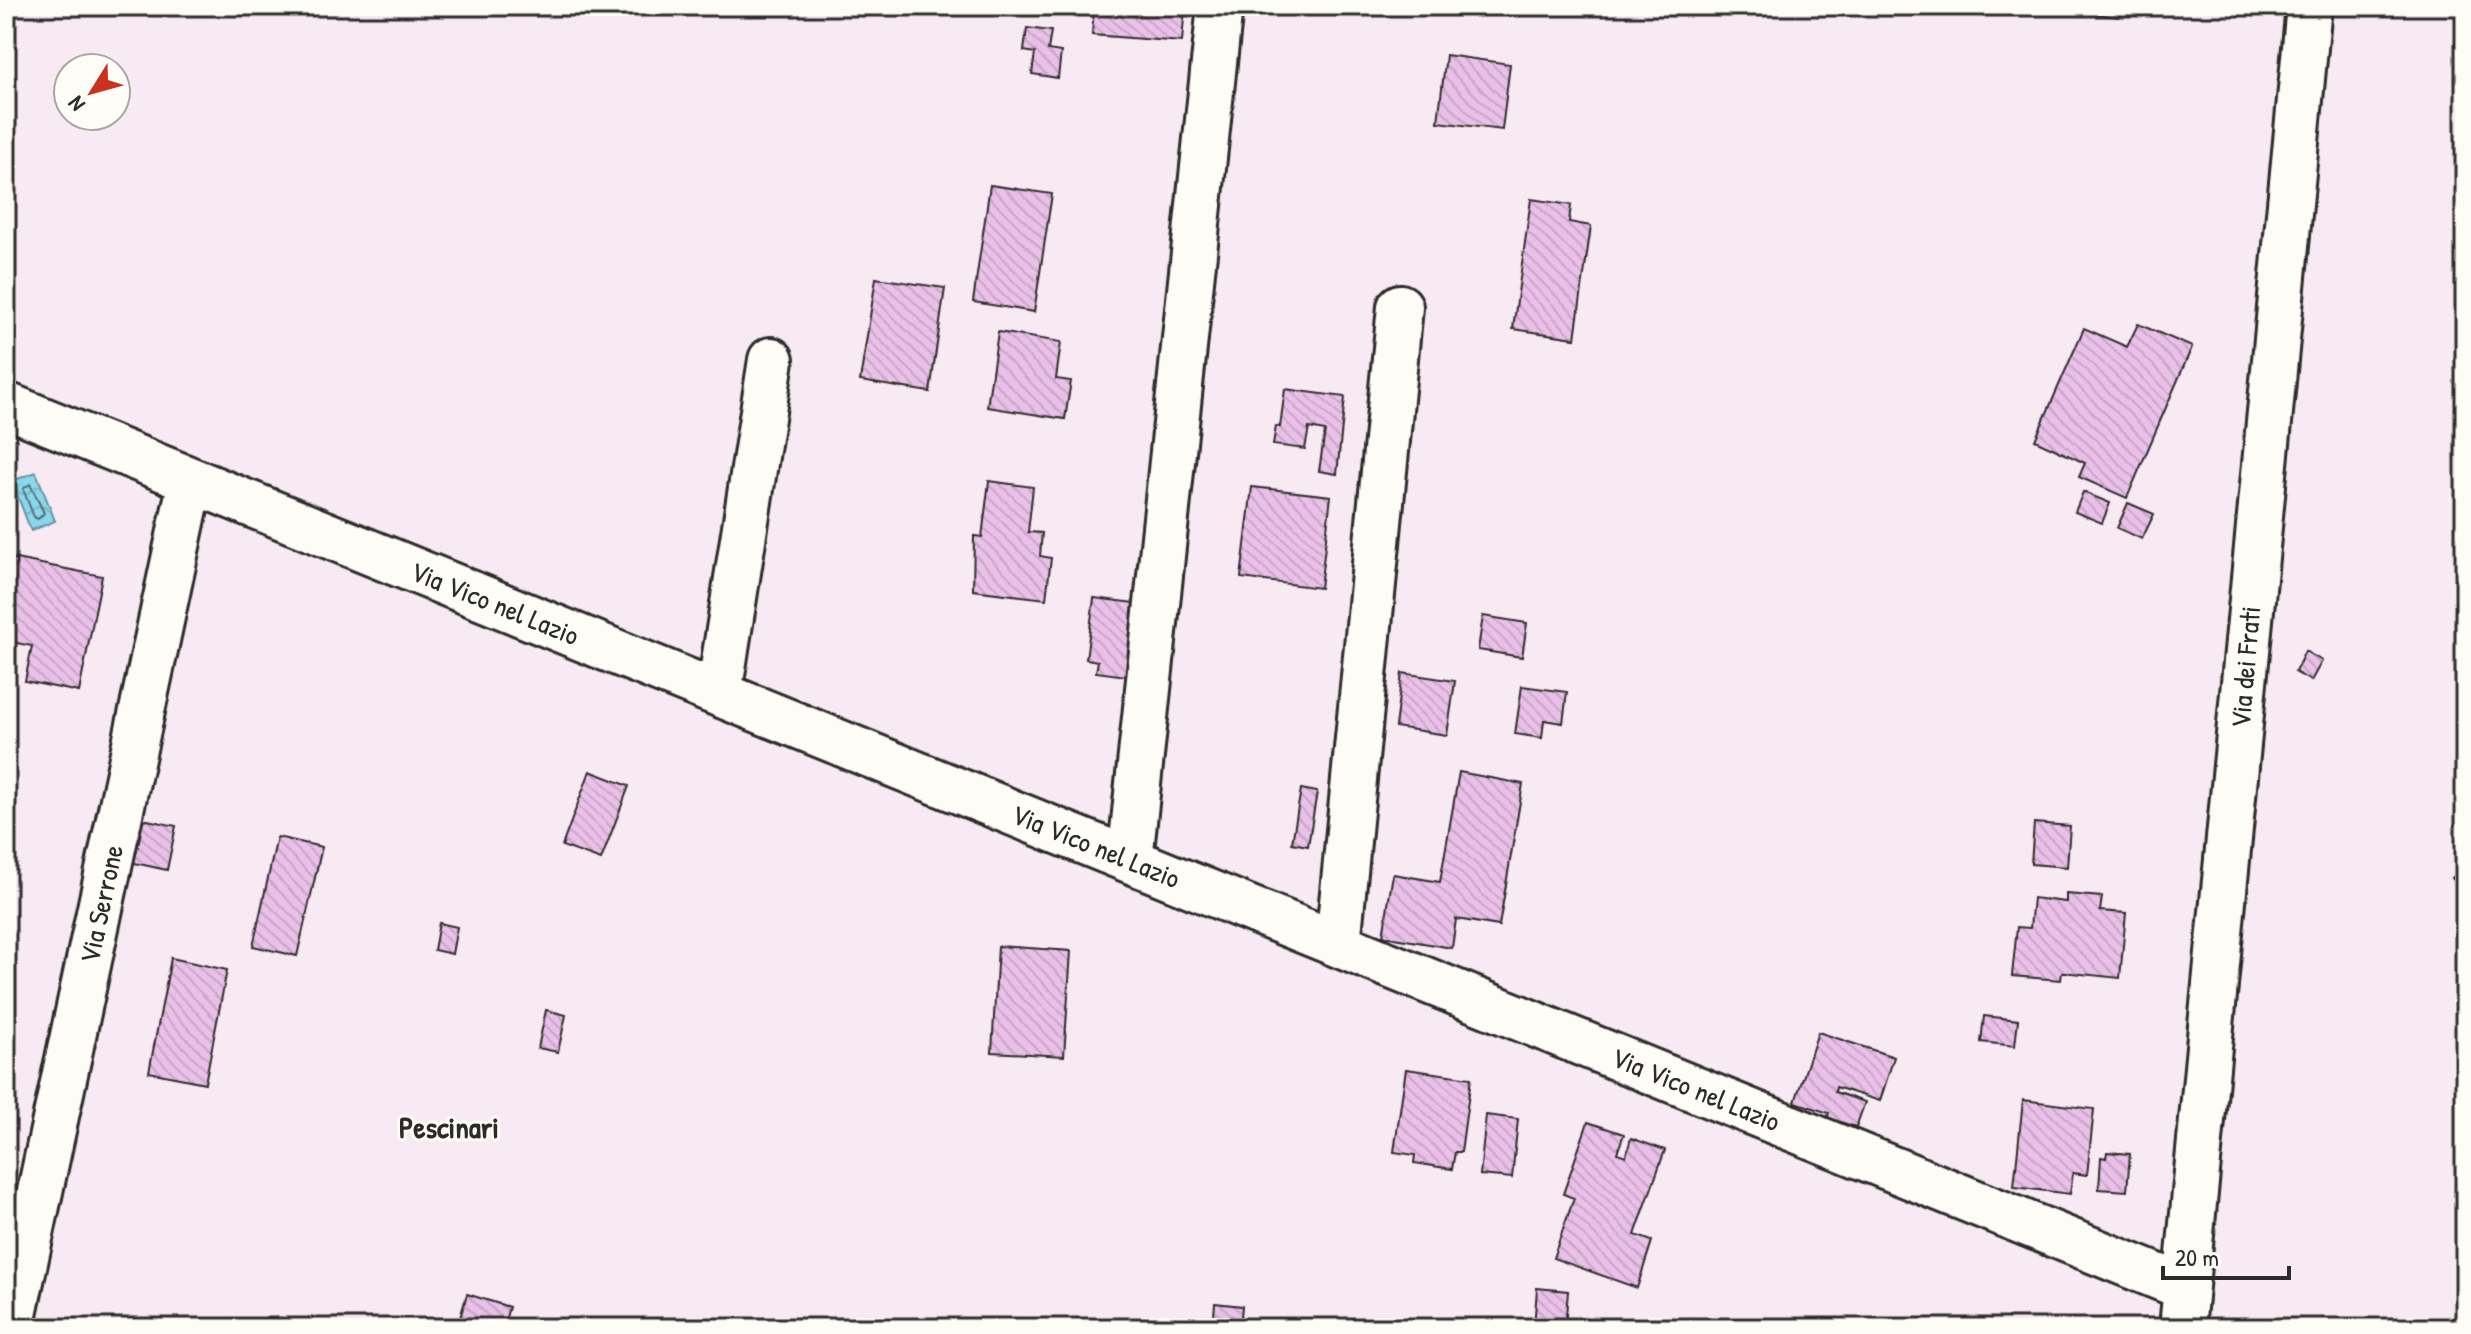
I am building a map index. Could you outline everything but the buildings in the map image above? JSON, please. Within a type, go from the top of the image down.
[{"type":"street","points":[[1130,860],[1220,6]]},
{"type":"street","name":"Via dei Frati","points":[[2184,1308],[2309,6]]},
{"type":"street","points":[[1338,944],[1400,307]]},
{"type":"street","points":[[719,694],[771,360]]},
{"type":"street","name":"Via Vico nel Lazio","points":[[6,405],[1338,944],[2184,1308]]},
{"type":"street","name":"Via Serrone","points":[[11,1328],[191,480]]},
{"type":"water","points":[[36,472],[55,521],[31,531],[12,481]]},
{"type":"district","name":"Pescinari","points":[[449,1128]]}]
